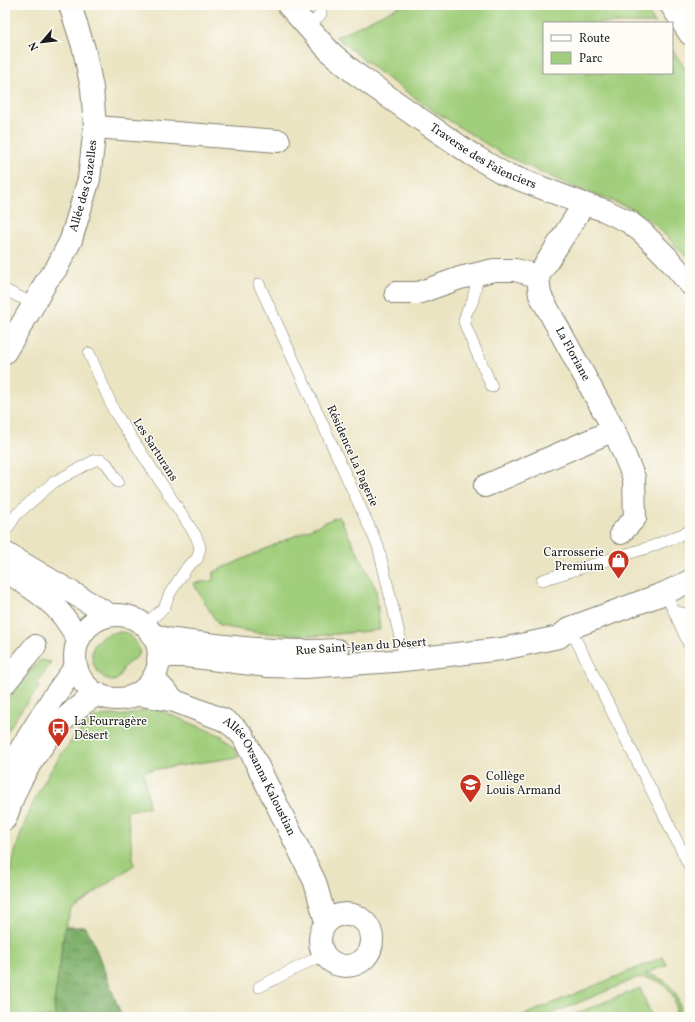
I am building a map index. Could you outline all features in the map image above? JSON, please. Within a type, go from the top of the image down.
[{"type":"street","name":"Allée des Gazelles","points":[[5,352],[47,280],[56,269],[71,240],[89,179],[95,126],[92,88],[84,49],[70,5]]},
{"type":"street","name":"Traverse des Faïenciers","points":[[288,5],[331,53],[356,74],[417,117],[471,154],[503,173],[584,204],[604,210],[629,222],[642,232],[690,284]]},
{"type":"street","points":[[671,5],[690,34]]},
{"type":"street","points":[[95,126],[279,141]]},
{"type":"street","points":[[396,293],[418,293],[460,278],[494,270],[515,270],[538,276],[584,204]]},
{"type":"street","name":"La Floriane","points":[[538,276],[540,294],[614,430],[634,478],[635,518],[621,533]]},
{"type":"street","points":[[485,486],[614,430]]},
{"type":"street","points":[[5,553],[110,615]]},
{"type":"street","points":[[5,570],[46,599],[72,628],[78,640]]},
{"type":"street","name":"Rue Saint-Jean du Désert","points":[[156,668],[170,656],[186,656],[268,666],[305,667],[394,661],[502,649],[559,637],[570,628],[669,602],[690,582]]},
{"type":"street","points":[[110,615],[122,615],[134,618],[148,629],[157,646],[156,668],[145,687],[136,694],[123,698],[110,698],[98,694],[88,687],[80,678],[76,666],[75,653],[78,640],[86,628],[97,620],[110,615]]},
{"type":"street","name":"Rue Saint-Jean du Désert","points":[[148,629],[166,639],[296,652],[402,646],[494,636],[555,625],[570,628]]},
{"type":"street","points":[[5,683],[35,646]]},
{"type":"street","points":[[5,779],[12,763],[52,699],[76,666]]},
{"type":"street","name":"Allée Ovsanna Kaloustian","points":[[156,668],[175,701]]},
{"type":"street","points":[[5,819],[16,790],[26,771],[46,740],[69,714],[87,700],[98,694]]},
{"type":"street","name":"Allée Ovsanna Kaloustian","points":[[136,694],[175,701],[224,720],[243,736],[333,918]]},
{"type":"street","points":[[350,913],[359,916],[366,922],[371,930],[373,939],[371,949],[367,957],[360,963],[351,966],[342,966],[333,963],[324,954],[321,949],[321,930],[333,918],[350,913]]},
{"type":"lane","points":[[308,28],[321,14],[321,5]]},
{"type":"lane","points":[[479,274],[472,303],[467,311],[464,321],[492,387]]},
{"type":"lane","name":"Résidence La Pagerie","points":[[259,284],[378,546],[402,646]]},
{"type":"lane","points":[[5,290],[34,304]]},
{"type":"lane","name":"Les Sarturans","points":[[90,353],[114,410],[196,536],[200,548],[197,558],[188,566],[170,593],[164,608],[148,629]]},
{"type":"lane","points":[[5,532],[17,514],[54,482],[94,460],[101,460],[107,464],[118,482]]},
{"type":"lane","points":[[542,580],[650,546],[690,531]]},
{"type":"lane","points":[[669,602],[690,615]]},
{"type":"lane","points":[[669,602],[690,647]]},
{"type":"lane","points":[[570,628],[690,867]]},
{"type":"lane","points":[[259,987],[324,954]]},
{"type":"green space","points":[[402,5],[643,5],[654,22],[543,22],[543,74],[673,74],[673,50],[690,76],[690,261],[654,224],[635,210],[569,185],[502,154],[431,109],[380,73],[336,37]]},
{"type":"green space","points":[[339,516],[376,589],[380,630],[316,636],[260,633],[219,626],[193,583],[212,581],[214,572]]},
{"type":"green space","points":[[116,632],[126,633],[133,638],[139,648],[139,655],[124,667],[119,678],[113,681],[107,679],[97,671],[93,661],[92,651],[99,639],[105,635]]},
{"type":"green space","points":[[40,660],[51,662],[37,684],[40,686],[19,713],[5,735],[5,703]]},
{"type":"green space","points":[[148,709],[159,710],[222,736],[232,745],[239,757],[144,771],[149,807],[127,811],[134,865],[72,909],[65,927],[54,1003],[55,1017],[12,1017],[6,982],[5,907],[12,865],[24,824],[42,785],[53,766],[77,734],[88,723],[99,716],[125,715]]},
{"type":"green space","points":[[65,927],[86,927],[122,1017],[55,1017],[54,1003]]},
{"type":"green space","points":[[663,957],[667,965],[645,974],[660,978],[672,988],[676,994],[680,1009],[679,1017],[675,1017],[675,1000],[667,987],[654,979],[637,978],[545,1017],[519,1017]]},
{"type":"green space","points":[[640,988],[652,1017],[567,1017]]},
{"type":"place","name":"Carrosserie Premium","points":[[619,580]]},
{"type":"place","name":"La Fourragère Désert","points":[[58,748]]},
{"type":"place","name":"Collège Louis Armand","points":[[471,804]]}]
